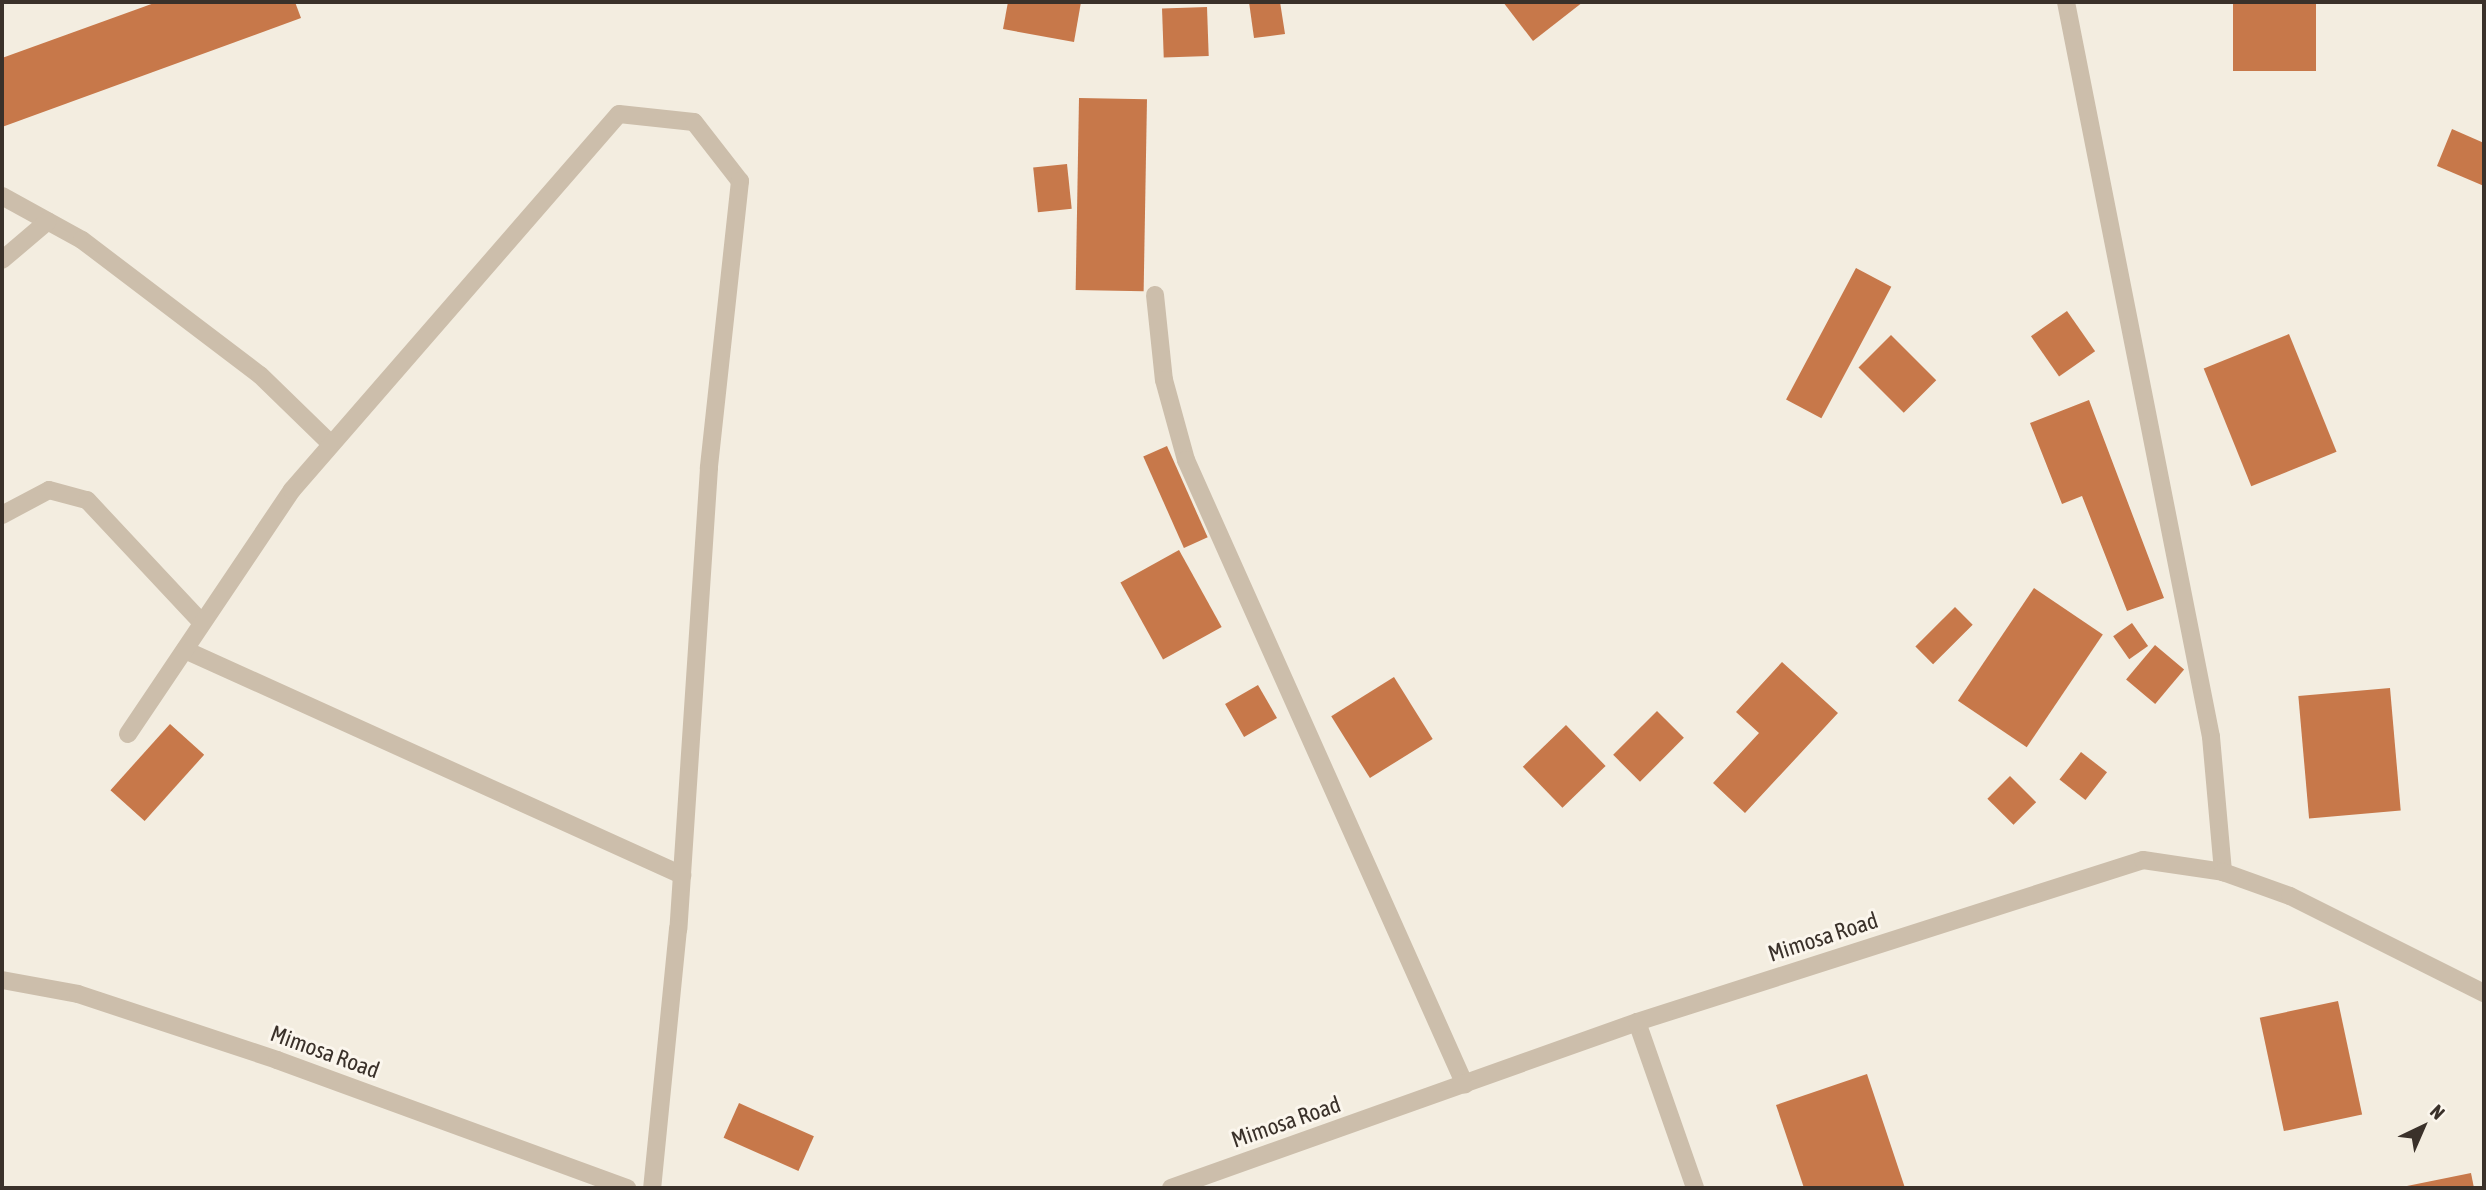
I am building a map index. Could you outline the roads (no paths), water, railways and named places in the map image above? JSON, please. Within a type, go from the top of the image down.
[{"type":"street","points":[[2066,2],[2211,737],[2223,872]]},
{"type":"street","points":[[128,734],[292,490],[619,114],[694,122],[740,181],[709,468],[682,875],[652,1188]]},
{"type":"street","points":[[2,196],[48,221],[260,375],[331,444]]},
{"type":"street","points":[[2,260],[48,221]]},
{"type":"street","points":[[1156,295],[1164,380],[1186,460],[1465,1085]]},
{"type":"street","points":[[2,516],[49,490],[87,500],[202,623]]},
{"type":"street","points":[[185,650],[682,875]]},
{"type":"street","name":"Mimosa Road","points":[[1171,1188],[1637,1022],[2143,860],[2223,872],[2290,895],[2484,993]]},
{"type":"street","name":"Mimosa Road","points":[[2,980],[78,994],[277,1060],[627,1188]]},
{"type":"street","points":[[1637,1022],[1695,1188]]}]
